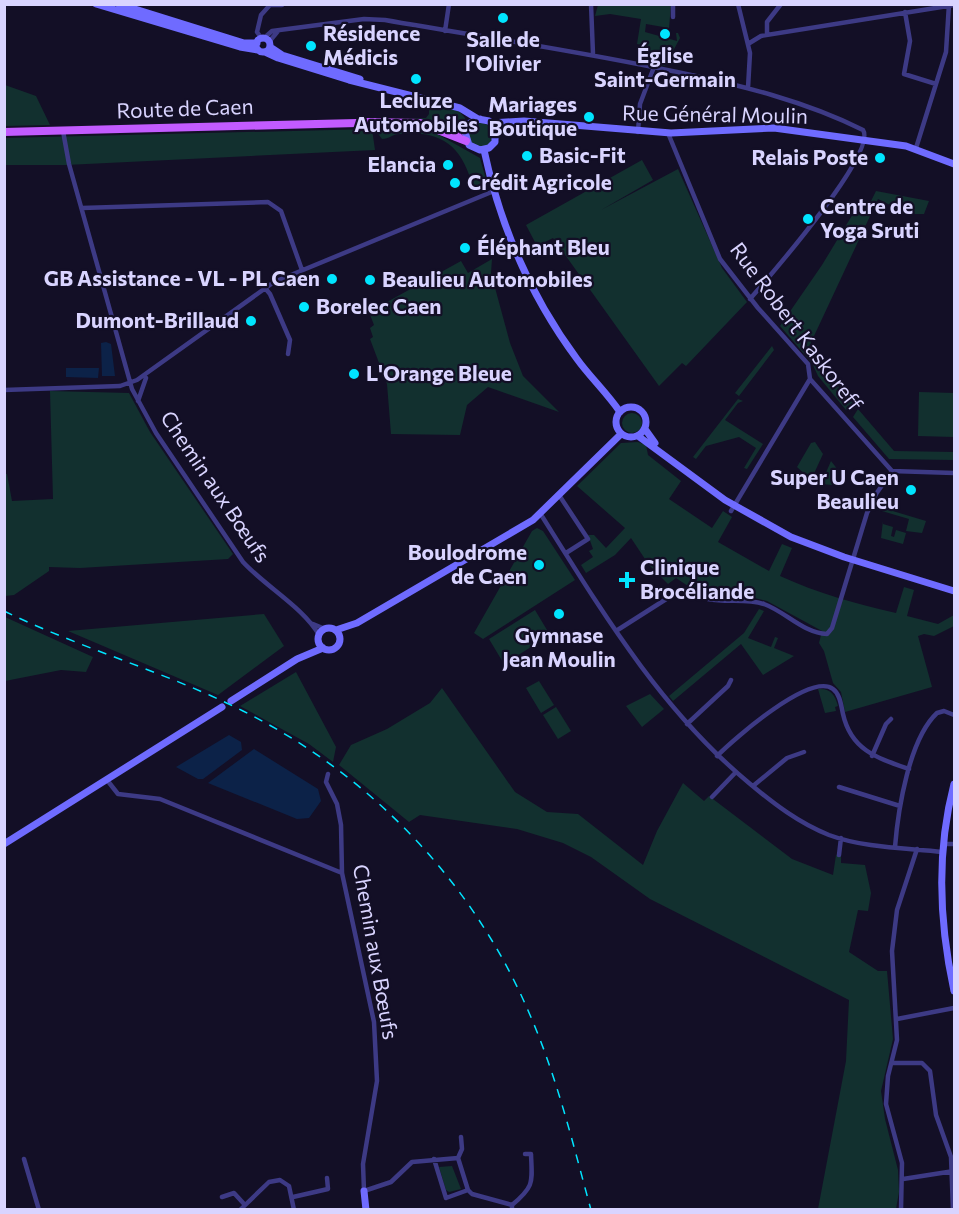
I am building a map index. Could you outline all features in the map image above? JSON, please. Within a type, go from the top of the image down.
[{"type":"main road","points":[[96,4],[240,47],[264,44]]},
{"type":"main road","points":[[119,4],[244,43],[264,44],[278,58],[463,109],[491,123],[496,135]]},
{"type":"main road","points":[[463,109],[467,128],[466,141]]},
{"type":"main road","points":[[449,134],[467,128],[480,119]]},
{"type":"main road","name":"Rue Général Moulin","points":[[491,123],[524,121],[668,133],[774,128],[916,148],[954,164]]},
{"type":"main road","points":[[367,123],[412,122],[466,141],[472,148],[484,150],[492,145],[496,135],[507,122]]},
{"type":"main road","name":"Route de Caen","points":[[4,132],[367,123]]},
{"type":"main road","points":[[484,150],[494,191],[516,251],[544,309],[575,357],[620,412]]},
{"type":"main road","points":[[645,429],[638,436],[629,438],[621,434],[616,420],[620,412],[630,407],[640,409],[646,418],[645,429],[652,440],[733,506]]},
{"type":"main road","points":[[321,647],[319,635],[325,629],[336,630],[357,622],[512,534],[540,513],[621,434]]},
{"type":"main road","points":[[638,436],[733,506],[791,537],[954,589]]},
{"type":"main road","points":[[231,701],[321,647],[335,649],[340,639],[357,622]]},
{"type":"main road","points":[[336,630],[340,639]]},
{"type":"main road","points":[[4,844],[222,707]]},
{"type":"main road","points":[[954,784],[942,848],[954,991]]},
{"type":"main road","name":"Chemin aux Bœufs","points":[[364,1191],[366,1209]]},
{"type":"street","points":[[445,31],[449,4]]},
{"type":"street","points":[[591,4],[593,54]]},
{"type":"street","points":[[673,4],[673,17]]},
{"type":"street","points":[[738,4],[748,44],[748,88]]},
{"type":"street","points":[[767,35],[767,22],[781,4]]},
{"type":"street","points":[[282,5],[270,5],[258,21],[257,32],[264,44],[280,30],[364,19],[385,20],[593,54],[748,88],[854,124],[865,131],[865,140],[850,170],[812,224],[750,300]]},
{"type":"street","points":[[748,44],[767,35],[951,5],[946,50],[916,148]]},
{"type":"street","points":[[905,12],[910,41],[904,74],[936,84]]},
{"type":"street","points":[[638,132],[640,104],[654,67]]},
{"type":"street","name":"Chemin aux Bœufs","points":[[63,130],[65,149],[130,382],[138,401],[156,433],[243,562],[259,580],[313,624],[325,629]]},
{"type":"street","name":"Rue Robert Kaskoreff","points":[[668,133],[720,259],[750,300],[808,364],[810,379],[892,471]]},
{"type":"street","points":[[4,390],[115,387],[130,382],[149,374],[265,288],[302,270],[494,191]]},
{"type":"street","points":[[82,208],[268,202],[281,211],[302,270]]},
{"type":"street","points":[[265,288],[270,294],[290,340],[288,354]]},
{"type":"street","points":[[138,401],[143,382],[149,374]]},
{"type":"street","points":[[733,506],[810,379]]},
{"type":"street","points":[[616,631],[682,589],[706,598],[744,600],[761,604],[778,610],[809,630],[827,634],[832,628],[871,503],[892,471],[954,473]]},
{"type":"street","points":[[559,495],[588,539],[566,553]]},
{"type":"street","points":[[540,513],[645,673],[717,756],[753,786],[792,817],[841,838],[916,849],[942,848],[954,844]]},
{"type":"street","name":"Chemin aux Bœufs","points":[[313,624],[319,635]]},
{"type":"street","points":[[687,724],[728,686],[731,680]]},
{"type":"street","points":[[717,756],[775,709],[802,693],[823,685],[831,687],[838,695],[849,732],[857,745],[872,756],[909,769]]},
{"type":"street","points":[[895,847],[900,806],[909,769],[924,731],[935,714],[944,711],[954,715]]},
{"type":"street","points":[[872,756],[886,724],[891,719]]},
{"type":"street","points":[[753,786],[787,758],[804,752]]},
{"type":"street","points":[[712,797],[736,772]]},
{"type":"street","name":"Chemin aux Bœufs","points":[[328,774],[326,782],[337,804],[341,825],[342,873],[372,1005],[376,1046],[377,1081],[363,1164],[364,1191]]},
{"type":"street","points":[[107,780],[118,794],[160,799],[342,873]]},
{"type":"street","points":[[839,787],[900,806]]},
{"type":"street","points":[[838,855],[841,838]]},
{"type":"street","points":[[901,1209],[902,1163],[886,1104],[886,1090],[897,1040],[892,974],[893,931],[901,895],[916,849]]},
{"type":"street","points":[[897,1019],[954,1008]]},
{"type":"street","points":[[892,1063],[922,1063],[930,1071],[936,1115],[947,1142],[954,1171],[953,1209]]},
{"type":"street","points":[[461,1137],[462,1149],[458,1158],[468,1190],[472,1194],[512,1207],[529,1191],[532,1182],[531,1154],[525,1154]]},
{"type":"street","points":[[947,1142],[954,1139]]},
{"type":"street","points":[[364,1191],[391,1182],[412,1162],[458,1158]]},
{"type":"street","points":[[434,1159],[446,1198],[468,1190]]},
{"type":"street","points":[[24,1160],[39,1209]]},
{"type":"street","points":[[903,1179],[954,1171]]},
{"type":"street","points":[[293,1197],[328,1189],[327,1178]]},
{"type":"street","points":[[240,1209],[275,1180],[289,1186],[294,1209]]},
{"type":"street","points":[[222,1197],[234,1193],[245,1205]]},
{"type":"green space","points":[[598,5],[671,5],[669,28],[646,24],[645,32],[677,41],[676,33],[678,33],[680,38],[665,66],[641,61],[643,45],[637,44],[641,19],[610,14],[595,16]]},
{"type":"green space","points":[[5,85],[36,96],[50,125],[5,126]]},
{"type":"green space","points":[[429,105],[459,111],[465,118],[463,125],[459,129],[443,128],[409,119],[426,118],[429,114]]},
{"type":"green space","points":[[481,123],[489,127],[493,135],[489,143],[481,147],[473,143],[469,135],[473,127]]},
{"type":"green space","points":[[408,128],[432,131],[480,158],[487,183],[473,188],[469,174],[457,152],[449,144],[439,139],[415,133],[398,134],[382,139],[376,131]]},
{"type":"green space","points":[[372,129],[375,150],[66,165],[5,165],[4,138]]},
{"type":"green space","points":[[642,160],[653,180],[601,210],[678,169],[722,268],[747,302],[686,366],[682,363],[659,386],[553,238],[537,246],[526,225]]},
{"type":"green space","points":[[876,191],[929,201],[924,214],[908,214],[878,199],[807,351],[853,403],[846,410],[818,376],[812,363],[780,326],[822,265],[862,199],[870,203]]},
{"type":"green space","points":[[492,259],[491,273],[510,343],[523,376],[559,412],[488,387],[467,405],[460,435],[391,434],[387,384],[370,339],[373,337],[370,328],[374,325],[369,312],[461,261],[468,273]]},
{"type":"green space","points":[[772,346],[774,350],[739,396],[735,393]]},
{"type":"green space","points":[[50,391],[129,393],[150,432],[233,554],[228,559],[80,568],[49,567],[49,571],[14,595],[5,596],[5,474],[7,474],[12,501],[53,499]]},
{"type":"green space","points":[[919,392],[954,393],[954,437],[918,436]]},
{"type":"green space","points":[[738,399],[743,401],[738,403],[725,420],[763,444],[747,469],[744,468],[756,448],[739,437],[706,446],[696,459],[693,457]]},
{"type":"green space","points":[[858,409],[894,451],[954,452],[954,460],[889,459],[853,417]]},
{"type":"green space","points":[[632,413],[639,416],[642,423],[639,430],[632,433],[625,430],[622,423],[625,416]]},
{"type":"green space","points":[[638,442],[646,445],[648,455],[681,481],[669,499],[712,528],[723,511],[732,517],[718,542],[769,571],[782,544],[792,548],[780,576],[808,588],[896,613],[904,587],[914,590],[907,616],[938,624],[954,615],[954,626],[934,636],[924,634],[918,636],[932,687],[845,712],[841,692],[833,683],[824,651],[819,643],[822,631],[767,601],[746,596],[710,595],[691,588],[676,578],[668,584],[649,565],[631,538],[615,555],[586,573],[581,565],[593,557],[589,551],[593,549],[588,535],[594,535],[606,548],[625,528],[577,486],[621,443]]},
{"type":"green space","points":[[815,442],[823,454],[811,480],[797,467],[811,443]]},
{"type":"green space","points":[[831,461],[838,470],[832,477],[832,485],[821,484]]},
{"type":"green space","points":[[876,506],[926,521],[922,533],[906,531],[909,519],[875,509]]},
{"type":"green space","points":[[883,521],[883,524],[893,527],[891,536],[894,537],[896,530],[906,533],[903,544],[881,538]]},
{"type":"green space","name":"Boulodrome de Caen","points":[[537,528],[543,531],[575,580],[483,639],[474,633],[532,531]]},
{"type":"green space","points":[[759,609],[764,611],[748,638],[771,647],[775,637],[778,638],[774,648],[794,656],[763,675],[741,644],[673,701],[669,696],[744,633]]},
{"type":"green space","points":[[535,610],[550,635],[504,664],[489,639]]},
{"type":"green space","points":[[264,614],[284,646],[218,695],[68,631]]},
{"type":"green space","points":[[5,617],[93,657],[86,672],[61,670],[5,681]]},
{"type":"green space","points":[[296,672],[336,747],[333,762],[309,744],[240,706]]},
{"type":"green space","points":[[539,681],[554,705],[541,713],[526,688]]},
{"type":"green space","points":[[442,688],[515,792],[547,812],[578,814],[643,865],[657,831],[683,783],[704,801],[709,796],[792,859],[833,875],[836,855],[841,856],[841,863],[865,865],[871,893],[868,911],[858,910],[849,952],[878,971],[887,971],[893,1039],[881,1091],[885,1119],[898,1170],[899,1192],[896,1209],[818,1209],[846,1061],[849,1000],[650,899],[591,857],[563,843],[517,829],[420,815],[409,822],[339,765],[351,745],[387,729],[430,703]]},
{"type":"green space","points":[[818,689],[832,693],[838,706],[835,707],[836,711],[825,713]]},
{"type":"green space","points":[[650,694],[664,709],[642,727],[626,706]]},
{"type":"green space","points":[[556,707],[571,731],[558,739],[543,715]]},
{"type":"green space","points":[[452,1166],[461,1189],[449,1192],[446,1190],[439,1167]]},
{"type":"water","points":[[101,343],[111,344],[115,376],[102,376]]},
{"type":"water","points":[[66,368],[99,368],[98,378],[66,377]]},
{"type":"water","points":[[229,735],[241,742],[242,750],[203,779],[198,779],[176,767]]},
{"type":"water","points":[[254,749],[318,789],[321,801],[309,818],[297,819],[208,783]]},
{"type":"railway","points":[[4,611],[214,697],[290,737],[334,767],[414,838],[480,921],[507,967],[530,1015],[556,1087],[591,1210]]},
{"type":"place","name":"Salle de l'Olivier","points":[[503,18]]},
{"type":"place","name":"Église Saint-Germain","points":[[665,34]]},
{"type":"place","name":"Résidence Médicis","points":[[311,46]]},
{"type":"place","name":"Lecluze Automobiles","points":[[416,79]]},
{"type":"place","name":"Mariages Boutique","points":[[589,117]]},
{"type":"place","name":"Basic-Fit","points":[[527,156]]},
{"type":"place","name":"Relais Poste","points":[[880,158]]},
{"type":"place","name":"Elancia","points":[[448,165]]},
{"type":"place","name":"Crédit Agricole","points":[[455,183]]},
{"type":"place","name":"Centre de Yoga Sruti","points":[[808,219]]},
{"type":"place","name":"Éléphant Bleu","points":[[465,248]]},
{"type":"place","name":"GB Assistance - VL - PL Caen","points":[[332,279]]},
{"type":"place","name":"Beaulieu Automobiles","points":[[370,280]]},
{"type":"place","name":"Borelec Caen","points":[[304,307]]},
{"type":"place","name":"Dumont-Brillaud","points":[[251,321]]},
{"type":"place","name":"L'Orange Bleue","points":[[354,374]]},
{"type":"place","name":"Super U Caen Beaulieu","points":[[911,490]]},
{"type":"place","name":"Boulodrome de Caen","points":[[539,565]]},
{"type":"place","name":"Clinique Brocéliande","points":[[627,580]]},
{"type":"place","name":"Gymnase Jean Moulin","points":[[559,614]]}]
